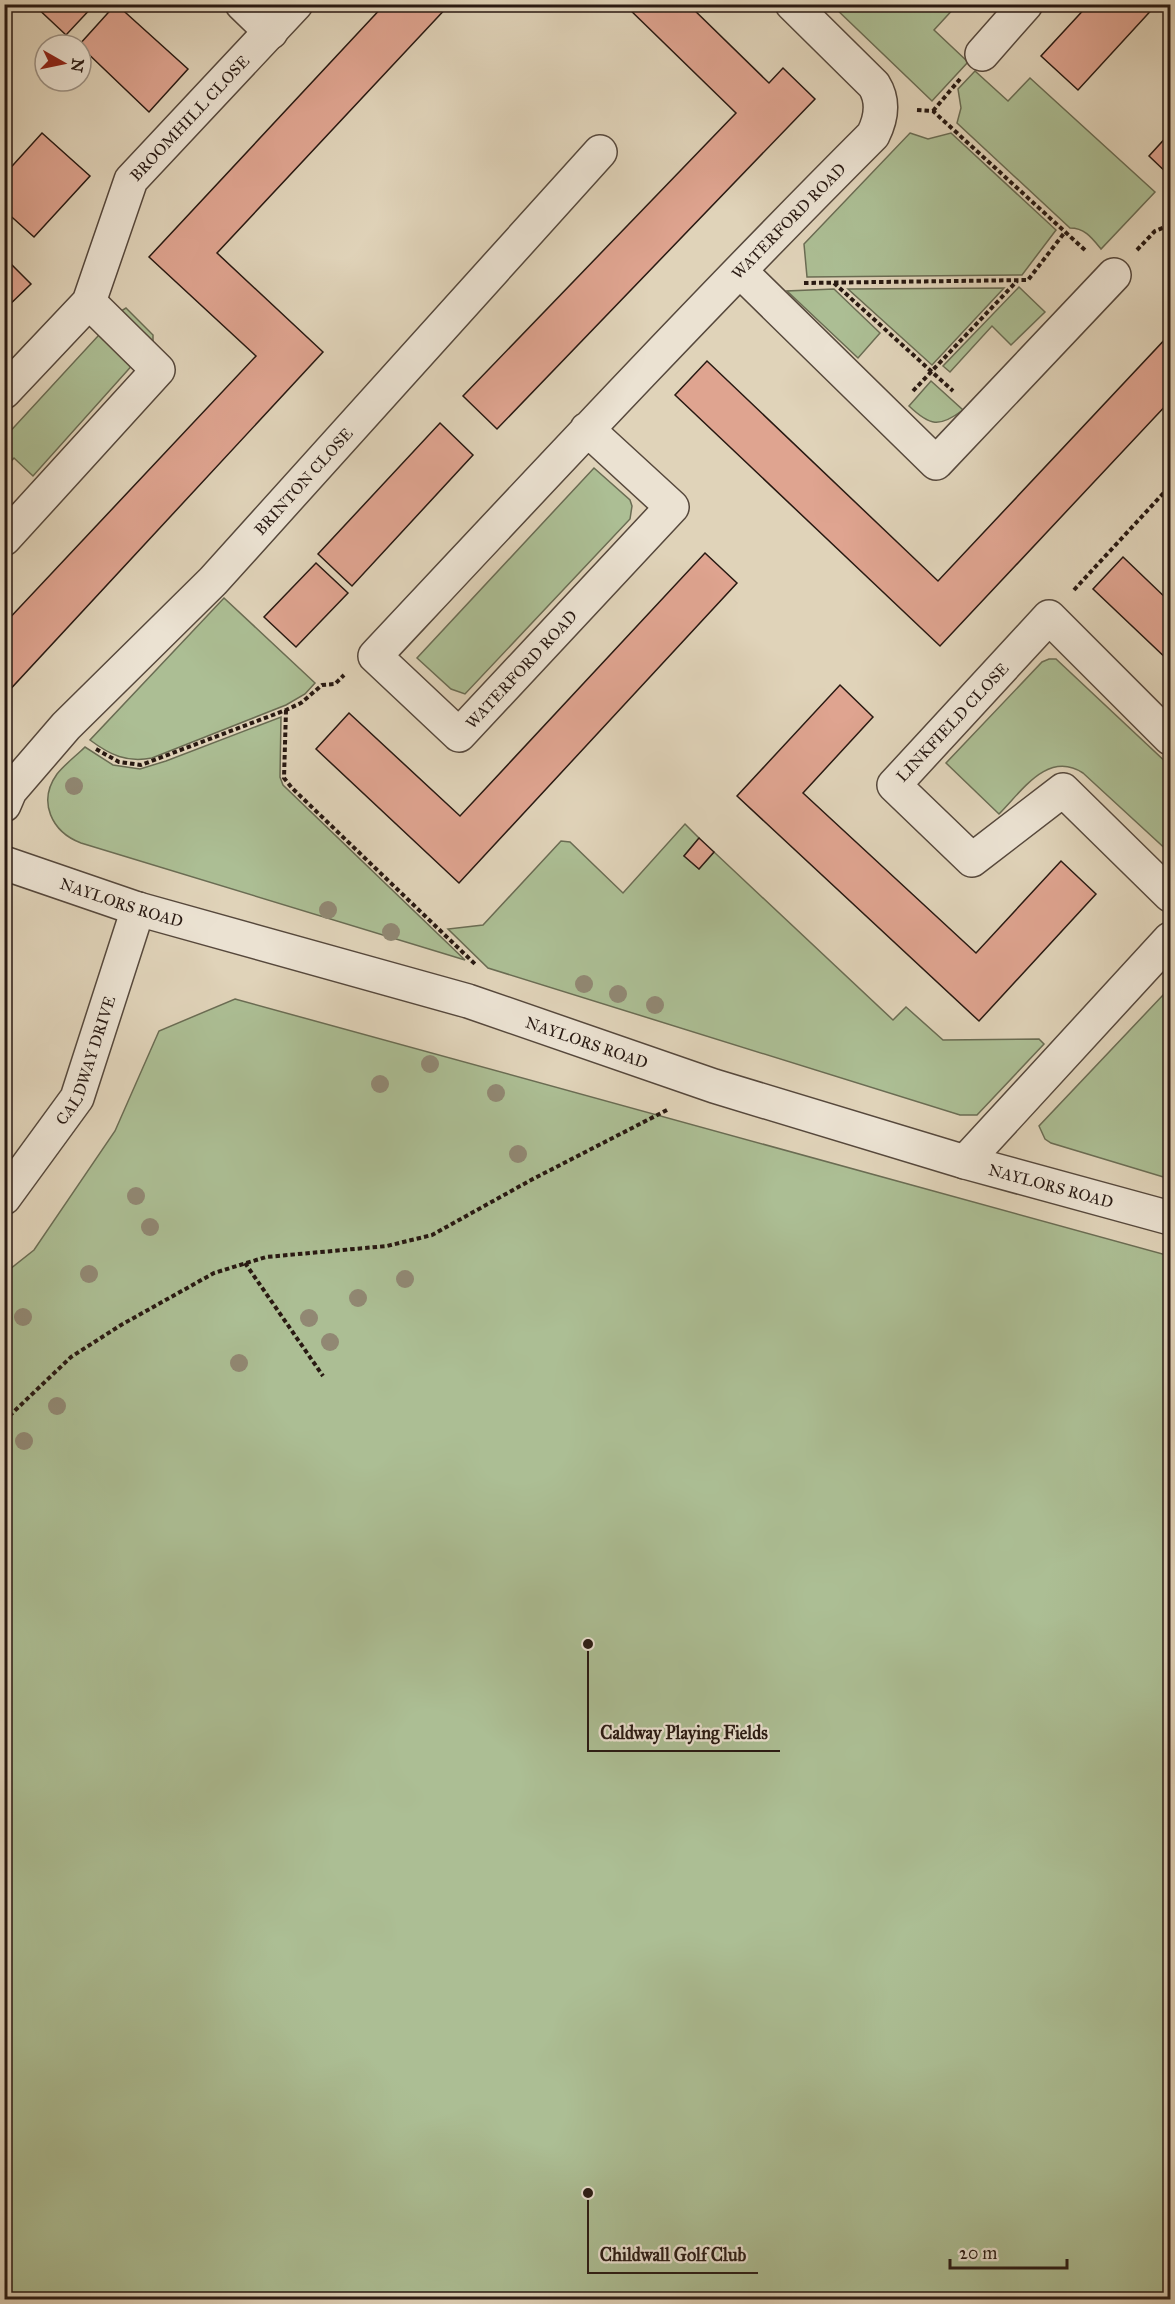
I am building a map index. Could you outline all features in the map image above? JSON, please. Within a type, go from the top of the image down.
[{"type":"street","points":[[242,4],[271,32]]},
{"type":"street","name":"BROOMHILL CLOSE","points":[[4,392],[89,302],[131,180],[296,4]]},
{"type":"street","points":[[792,4],[874,85],[880,94],[880,108]]},
{"type":"street","points":[[982,54],[1026,4]]},
{"type":"street","name":"WATERFORD ROAD","points":[[587,429],[672,507],[459,735],[375,656],[587,429],[751,281],[873,135],[879,123],[880,108]]},
{"type":"street","name":"BRINTON CLOSE","points":[[4,805],[10,791],[66,726],[213,581],[600,152]]},
{"type":"street","points":[[751,281],[936,464],[1114,274]]},
{"type":"street","points":[[4,539],[158,370],[89,302]]},
{"type":"street","points":[[1049,617],[1170,738]]},
{"type":"street","name":"LINKFIELD CLOSE","points":[[1049,617],[894,784],[972,860],[1063,790],[1170,895]]},
{"type":"street","name":"NAYLORS ROAD","points":[[4,864],[138,909],[468,1001],[714,1086],[965,1162],[1170,1218]]},
{"type":"street","name":"CALDWAY DRIVE","points":[[4,1198],[77,1098],[138,909]]},
{"type":"street","points":[[965,1162],[1170,939]]},
{"type":"path","points":[[880,108],[933,111],[1114,274]]},
{"type":"path","points":[[751,281],[786,284],[1028,280],[1065,232]]},
{"type":"path","points":[[889,417],[1017,280]]},
{"type":"path","points":[[834,282],[981,416]]},
{"type":"path","points":[[1049,617],[1170,486]]},
{"type":"path","points":[[66,726],[108,758],[141,765],[286,710],[307,699],[322,685],[334,684],[364,655],[375,656]]},
{"type":"path","points":[[286,710],[284,778],[476,964],[468,1001]]},
{"type":"path","points":[[4,1420],[71,1357],[121,1325],[214,1273],[266,1257],[387,1246],[432,1235],[531,1180],[714,1086]]},
{"type":"path","points":[[246,1263],[323,1376]]},
{"type":"green space","points":[[832,5],[957,5],[934,30],[968,62],[932,101]]},
{"type":"green space","points":[[975,71],[1008,101],[1030,78],[1155,192],[1101,249],[1084,232],[1070,228],[957,123],[961,108],[958,89]]},
{"type":"green space","points":[[910,133],[928,139],[951,133],[1056,230],[1022,275],[807,277],[804,244]]},
{"type":"green space","points":[[1019,287],[1045,312],[1011,345],[992,326],[950,372],[943,366]]},
{"type":"green space","points":[[1004,288],[932,365],[848,289]]},
{"type":"green space","points":[[834,289],[880,333],[858,358],[787,291]]},
{"type":"green space","points":[[126,308],[153,335],[153,342],[33,476],[14,458],[5,468],[4,438]]},
{"type":"green space","points":[[931,381],[963,410],[947,420],[935,422],[923,418],[909,406]]},
{"type":"green space","points":[[594,468],[630,500],[632,506],[630,519],[465,694],[451,689],[417,658]]},
{"type":"green space","points":[[224,598],[315,683],[305,694],[286,705],[152,758],[135,759],[119,756],[90,740]]},
{"type":"green space","points":[[1056,659],[1170,766],[1170,853],[1083,773],[1070,767],[1058,766],[1036,776],[999,814],[946,763],[1042,662]]},
{"type":"green space","points":[[281,717],[280,777],[283,785],[465,960],[81,843],[62,832],[55,824],[48,805],[51,785],[60,770],[85,747],[113,765],[140,769]]},
{"type":"green space","points":[[685,824],[699,838],[684,856],[699,869],[714,852],[893,1020],[906,1007],[943,1040],[1039,1039],[1044,1044],[977,1115],[960,1115],[488,968],[448,929],[483,925],[561,841],[570,842],[623,893]]},
{"type":"green space","points":[[1164,994],[1170,999],[1170,1179],[1051,1143],[1045,1139],[1039,1126]]},
{"type":"green space","points":[[235,999],[1170,1256],[1170,2299],[5,2299],[5,1273],[34,1250],[115,1131],[159,1031]]},
{"type":"building","points":[[33,4],[95,4],[68,33],[64,33]]},
{"type":"building","points":[[116,4],[188,69],[149,112],[93,58],[93,33],[90,33]]},
{"type":"building","points":[[385,4],[450,4],[217,253],[323,352],[4,696],[4,624],[256,356],[149,257]]},
{"type":"building","points":[[624,4],[688,4],[769,83],[783,68],[815,99],[497,429],[463,396],[736,113]]},
{"type":"building","points":[[1089,4],[1157,4],[1078,90],[1041,56]]},
{"type":"building","points":[[42,133],[90,176],[34,237],[4,210],[4,175]]},
{"type":"building","points":[[1170,133],[1170,176],[1149,156]]},
{"type":"building","points":[[4,257],[31,284],[4,310]]},
{"type":"building","points":[[1170,334],[1170,401],[940,646],[675,395],[707,361],[938,581]]},
{"type":"building","points":[[440,423],[473,455],[352,586],[318,554]]},
{"type":"building","points":[[705,553],[737,583],[459,883],[316,749],[349,713],[460,816]]},
{"type":"building","points":[[1123,557],[1170,602],[1170,662],[1093,589]]},
{"type":"building","points":[[316,563],[348,593],[296,647],[264,617]]},
{"type":"building","points":[[840,685],[873,717],[803,793],[976,953],[1061,861],[1096,894],[979,1021],[737,796]]},
{"type":"building","points":[[699,838],[714,852],[699,869],[684,856]]},
{"type":"place","name":"Caldway Playing Fields","points":[[588,1644]]},
{"type":"place","name":"Childwall Golf Club","points":[[588,2193]]}]
